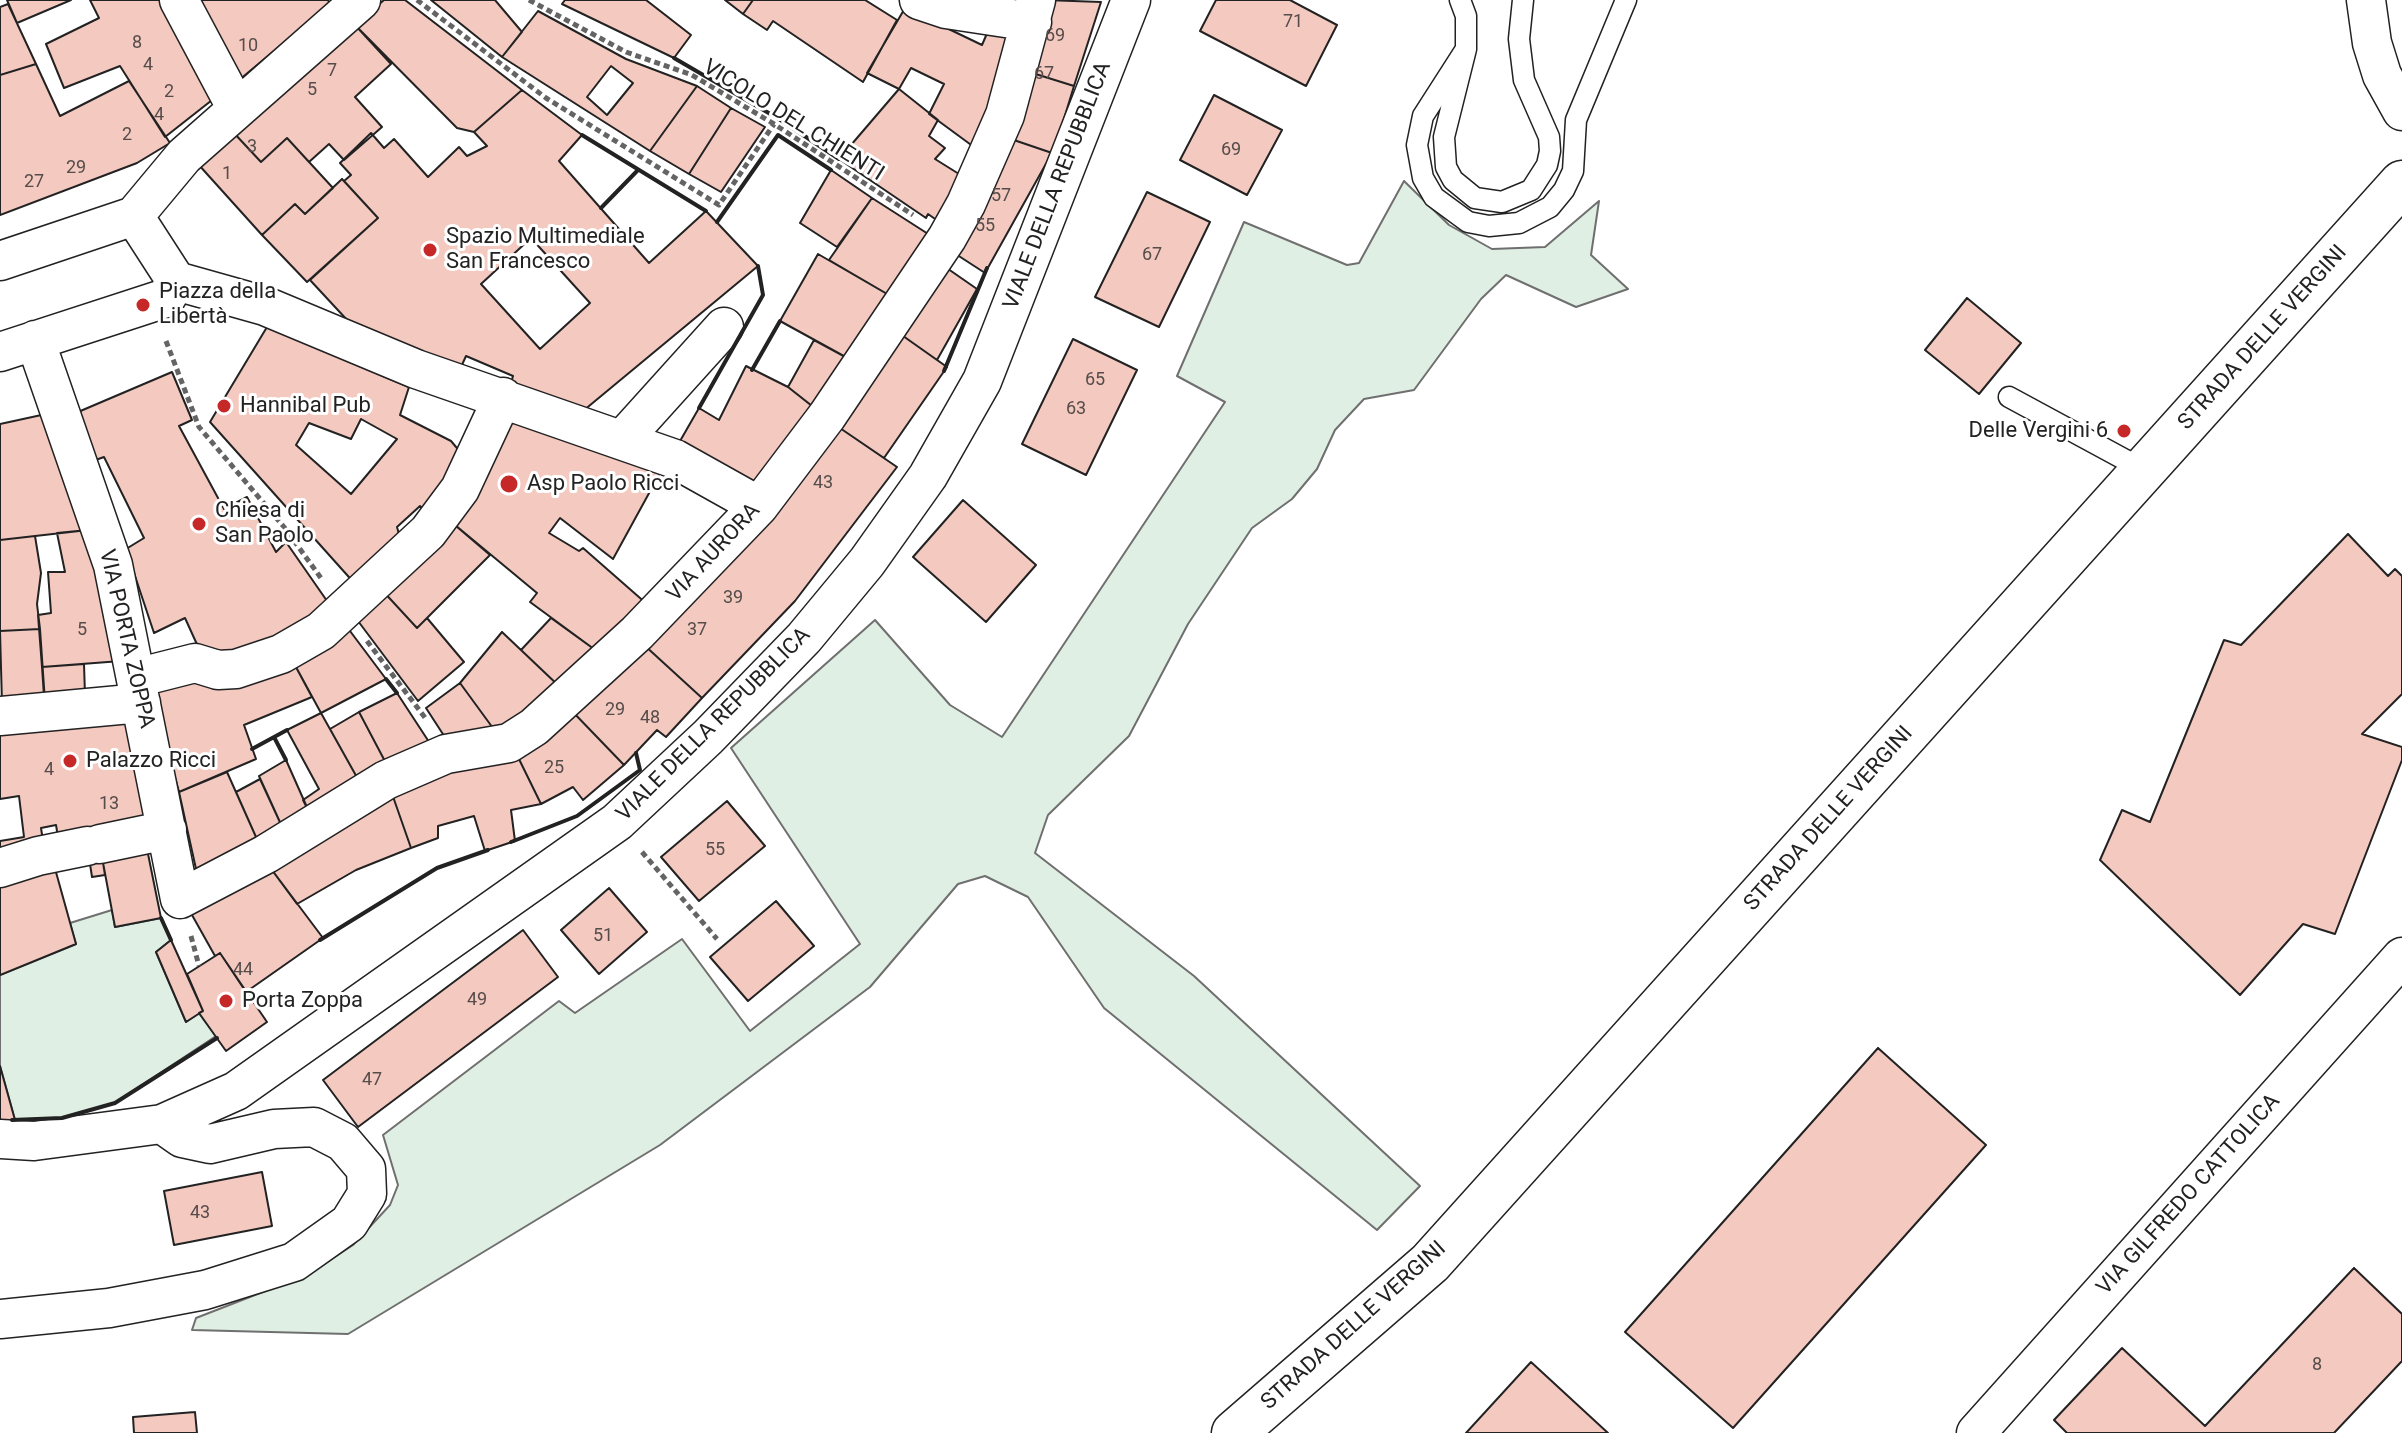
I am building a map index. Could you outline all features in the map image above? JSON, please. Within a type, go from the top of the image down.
[{"type":"main road","name":"STRADA DELLE VERGINI","points":[[1234,1433],[1430,1263],[2402,183]]},
{"type":"street","points":[[179,0],[237,109]]},
{"type":"street","points":[[0,261],[134,216],[184,156],[361,0]]},
{"type":"street","points":[[919,0],[946,9],[1034,11]]},
{"type":"street","name":"VIALE DELLA REPUBBLICA","points":[[0,1139],[34,1141],[162,1124],[236,1091],[617,822],[708,737],[804,638],[867,562],[928,476],[982,381],[1131,0]]},
{"type":"street","points":[[2366,0],[2379,64],[2402,111]]},
{"type":"street","name":"VIA AURORA","points":[[180,899],[266,854],[386,780],[446,754],[509,743],[534,727],[637,633],[759,506],[827,416],[947,238],[966,204],[1005,115],[1034,11]]},
{"type":"street","points":[[134,216],[164,292]]},
{"type":"street","points":[[17,346],[164,292],[265,306],[416,369],[675,459],[759,506]]},
{"type":"street","points":[[622,440],[724,327]]},
{"type":"street","name":"VIA PORTA ZOPPA","points":[[17,346],[57,405],[113,565],[180,899]]},
{"type":"street","points":[[0,716],[139,690],[195,663],[218,670],[259,663],[321,631],[428,532],[460,489],[503,397]]},
{"type":"street","points":[[0,868],[38,856],[167,830]]},
{"type":"street","name":"VIA GILFREDO CATTOLICA","points":[[1976,1433],[2402,957]]},
{"type":"street","points":[[0,1319],[109,1308],[205,1290],[294,1262],[349,1223],[367,1194],[366,1169],[343,1142],[314,1127],[274,1129],[210,1144],[182,1138],[162,1124]]},
{"type":"lane","points":[[1460,0],[1466,16],[1466,49],[1444,137],[1446,167],[1453,180],[1475,198],[1502,202],[1517,198],[1541,178],[1550,151],[1549,137],[1524,80],[1519,39],[1523,0]]},
{"type":"lane","points":[[1466,49],[1423,116],[1417,145],[1420,170],[1434,197],[1468,222],[1489,226],[1519,223],[1550,207],[1564,190],[1577,153],[1576,120],[1626,0]]},
{"type":"lane","points":[[2009,397],[2144,470]]},
{"type":"path","points":[[417,0],[546,98],[719,205],[774,124]]},
{"type":"path","name":"VICOLO DEL CHIENTI","points":[[529,0],[626,52],[692,75],[774,124],[947,238]]},
{"type":"path","points":[[164,292],[199,427],[284,527],[426,718],[446,754]]},
{"type":"path","points":[[617,822],[717,939]]},
{"type":"green space","points":[[1404,181],[1449,225],[1492,249],[1545,247],[1599,201],[1591,255],[1628,289],[1576,307],[1506,275],[1481,299],[1414,390],[1364,399],[1335,430],[1317,469],[1292,499],[1252,528],[1188,624],[1129,736],[1048,815],[1035,853],[1194,976],[1420,1186],[1377,1230],[1104,1008],[1028,897],[985,876],[958,884],[870,987],[660,1145],[348,1334],[192,1330],[196,1318],[309,1274],[353,1245],[390,1205],[398,1185],[383,1135],[559,1001],[575,1013],[682,939],[750,1031],[860,944],[731,748],[875,620],[950,705],[1002,737],[1225,402],[1177,376],[1244,222],[1347,265],[1359,263]]},
{"type":"green space","points":[[112,910],[115,927],[161,918],[171,940],[156,952],[186,1022],[199,1013],[216,1036],[115,1103],[62,1118],[15,1120],[0,1066],[0,975],[76,944],[70,923]]},
{"type":"building","points":[[7,0],[71,0],[17,23]]},
{"type":"building","points":[[90,0],[168,0],[221,93],[165,137],[120,66],[64,88],[46,44],[99,18]]},
{"type":"building","points":[[193,0],[328,0],[330,4],[238,81]]},
{"type":"building","points":[[384,0],[405,0],[522,90],[474,132],[457,128],[355,25]]},
{"type":"building","points":[[431,0],[495,0],[522,32],[502,57]]},
{"type":"building","points":[[565,0],[646,0],[691,35],[674,58],[562,4]]},
{"type":"building","points":[[725,0],[753,0],[743,14]]},
{"type":"building","points":[[753,0],[865,0],[897,20],[863,82],[773,21],[767,30],[743,14]]},
{"type":"building","points":[[1045,0],[1101,2],[1074,86],[1026,71]]},
{"type":"building","points":[[1216,0],[1290,0],[1337,25],[1306,86],[1200,31]]},
{"type":"building","points":[[8,4],[36,64],[0,75],[0,7]]},
{"type":"building","points":[[905,8],[982,45],[991,24],[1019,30],[978,150],[929,114],[944,84],[911,68],[899,89],[867,73]]},
{"type":"building","points":[[538,11],[626,59],[697,86],[650,151],[502,57]],"holes":[[[611,66],[633,83],[607,115],[587,97]]]},
{"type":"building","points":[[355,25],[391,64],[355,97],[382,127],[344,160],[329,144],[309,162],[287,138],[261,162],[233,132]]},
{"type":"building","points":[[36,64],[60,116],[129,81],[170,143],[137,163],[0,215],[0,75]]},
{"type":"building","points":[[1026,71],[1074,86],[1063,122],[1058,155],[1005,137]]},
{"type":"building","points":[[697,86],[731,108],[689,174],[650,151]]},
{"type":"building","points":[[899,89],[938,120],[929,136],[945,148],[935,159],[967,179],[945,226],[928,214],[926,218],[839,159]]},
{"type":"building","name":"Spazio Multimediale San Francesco","points":[[522,90],[582,135],[559,161],[649,263],[706,211],[758,266],[583,411],[511,383],[513,376],[466,356],[457,376],[361,335],[310,280],[378,218],[344,181],[351,175],[340,163],[371,133],[384,148],[394,139],[428,177],[459,147],[467,156],[487,146],[474,132]],"holes":[[[531,238],[590,303],[540,349],[481,284]]]},
{"type":"building","points":[[1214,95],[1282,130],[1247,195],[1180,160]]},
{"type":"building","points":[[731,108],[765,127],[721,192],[689,174]]},
{"type":"building","points":[[233,132],[261,162],[287,138],[333,188],[305,214],[295,204],[262,235],[198,164]]},
{"type":"building","points":[[1005,137],[1052,153],[985,273],[948,249]]},
{"type":"building","points":[[831,170],[872,198],[837,247],[800,223]]},
{"type":"building","points":[[342,179],[378,218],[307,282],[262,235],[295,204],[305,214]]},
{"type":"building","points":[[1147,192],[1210,222],[1159,327],[1095,297]]},
{"type":"building","points":[[872,198],[936,239],[894,298],[829,260]]},
{"type":"building","points":[[818,254],[894,298],[851,360],[780,321]]},
{"type":"building","points":[[941,264],[977,289],[937,360],[896,331]]},
{"type":"building","points":[[1967,298],[2021,343],[1979,394],[1925,350]]},
{"type":"building","points":[[267,327],[409,387],[400,415],[451,441],[467,460],[430,515],[420,506],[397,527],[402,545],[356,585],[210,422]],"holes":[[[361,419],[397,439],[351,494],[296,445],[309,423],[351,439]]]},
{"type":"building","points":[[896,331],[947,367],[884,458],[834,424]]},
{"type":"building","points":[[1073,339],[1137,370],[1086,475],[1022,444]]},
{"type":"building","points":[[814,340],[851,360],[817,410],[788,387]]},
{"type":"building","points":[[746,366],[788,387],[821,413],[755,494],[676,448],[699,408],[719,420]]},
{"type":"building","name":"Chiesa di San Paolo","points":[[172,372],[192,420],[179,426],[224,509],[247,497],[276,552],[286,542],[334,611],[229,665],[200,651],[185,618],[154,633],[126,549],[144,538],[104,457],[90,462],[71,415]]},
{"type":"building","points":[[509,408],[665,464],[613,559],[560,518],[549,533],[579,551],[583,548],[648,605],[598,652],[530,602],[537,593],[449,520]]},
{"type":"building","points":[[46,414],[88,530],[0,540],[0,424]]},
{"type":"building","points":[[834,424],[897,467],[795,601],[702,698],[643,644]]},
{"type":"building","points":[[963,500],[1036,565],[986,622],[913,557]]},
{"type":"building","points":[[449,520],[490,555],[417,628],[381,589]]},
{"type":"building","points":[[88,530],[121,661],[42,667],[38,615],[51,613],[48,572],[65,572],[57,533]]},
{"type":"building","points":[[2348,534],[2388,576],[2395,569],[2402,576],[2402,694],[2362,734],[2402,747],[2402,760],[2335,934],[2303,924],[2240,995],[2100,860],[2122,810],[2150,822],[2224,640],[2241,645]]},
{"type":"building","points":[[35,536],[41,573],[37,604],[40,629],[0,631],[0,540]]},
{"type":"building","points":[[381,589],[417,628],[427,618],[464,662],[418,701],[352,613]]},
{"type":"building","points":[[551,618],[598,652],[561,688],[521,650]]},
{"type":"building","points":[[344,623],[386,679],[321,713],[290,656]]},
{"type":"building","points":[[40,629],[45,702],[2,704],[0,631]]},
{"type":"building","points":[[502,632],[561,688],[498,735],[460,683]]},
{"type":"building","points":[[643,644],[702,698],[666,737],[657,730],[624,765],[570,709]]},
{"type":"building","points":[[290,656],[312,697],[244,725],[256,759],[179,792],[149,683],[205,668],[213,689]]},
{"type":"building","points":[[84,664],[85,695],[44,696],[42,667]]},
{"type":"building","points":[[460,683],[498,735],[450,745],[426,708]]},
{"type":"building","points":[[397,693],[433,748],[388,767],[359,712]]},
{"type":"building","points":[[570,709],[624,765],[583,800],[573,787],[541,804],[516,753]]},
{"type":"building","points":[[359,712],[388,767],[359,781],[330,729]]},
{"type":"building","points":[[321,713],[359,781],[310,814],[303,800],[319,789],[287,730]]},
{"type":"building","name":"Palazzo Ricci","points":[[130,715],[153,825],[100,844],[105,875],[92,877],[86,838],[59,843],[56,825],[41,828],[44,847],[0,861],[0,841],[24,837],[19,796],[0,799],[0,725]]},
{"type":"building","points":[[516,753],[541,804],[511,810],[515,841],[485,851],[474,816],[438,826],[438,838],[411,848],[390,788]]},
{"type":"building","points":[[286,760],[310,814],[284,831],[259,776]]},
{"type":"building","points":[[227,772],[260,846],[198,878],[179,792]]},
{"type":"building","points":[[260,779],[284,831],[260,846],[236,792]]},
{"type":"building","points":[[390,788],[411,848],[356,870],[297,904],[266,862]]},
{"type":"building","points":[[727,801],[765,846],[699,901],[661,857]]},
{"type":"building","points":[[146,844],[161,918],[115,927],[101,852]]},
{"type":"building","points":[[266,862],[323,938],[246,992],[220,953],[215,956],[192,915],[191,901]]},
{"type":"building","points":[[54,865],[76,944],[0,975],[0,879]]},
{"type":"building","points":[[609,888],[647,932],[599,974],[561,930]]},
{"type":"building","points":[[776,901],[814,946],[748,1001],[710,957]]},
{"type":"building","points":[[523,930],[558,977],[358,1127],[323,1080]]},
{"type":"building","points":[[171,940],[203,1011],[186,1022],[156,952]]},
{"type":"building","name":"Porta Zoppa","points":[[220,953],[267,1022],[226,1051],[199,1013],[203,1011],[187,974]]},
{"type":"building","points":[[1878,1048],[1986,1145],[1733,1428],[1625,1332]]},
{"type":"building","points":[[0,1066],[15,1120],[0,1120]]},
{"type":"building","points":[[262,1172],[272,1226],[174,1245],[164,1191]]},
{"type":"building","points":[[2354,1268],[2402,1314],[2402,1361],[2334,1433],[2067,1433],[2054,1420],[2122,1348],[2205,1426]]},
{"type":"building","points":[[1531,1362],[1608,1433],[1466,1433]]},
{"type":"building","points":[[195,1412],[197,1433],[134,1433],[133,1417]]},
{"type":"wall","points":[[674,58],[779,119],[839,159]]},
{"type":"wall","points":[[582,135],[706,211]]},
{"type":"wall","points":[[717,222],[778,135],[831,170]]},
{"type":"wall","points":[[601,208],[638,170]]},
{"type":"wall","points":[[699,408],[763,295],[758,266]]},
{"type":"wall","points":[[944,371],[987,268]]},
{"type":"wall","points":[[752,370],[780,321]]},
{"type":"wall","points":[[386,679],[397,693]]},
{"type":"wall","points":[[252,749],[287,730]]},
{"type":"wall","points":[[274,737],[286,760]]},
{"type":"wall","points":[[511,842],[577,816],[640,770],[636,753]]},
{"type":"wall","points":[[320,940],[437,868],[488,850]]},
{"type":"wall","points":[[161,918],[171,940]]},
{"type":"wall","points":[[12,1120],[62,1118],[115,1103],[217,1038]]},
{"type":"place","name":"Spazio Multimediale San Francesco","points":[[430,250]]},
{"type":"place","name":"Piazza della Libertà","points":[[143,305]]},
{"type":"place","name":"Hannibal Pub","points":[[224,406]]},
{"type":"place","name":"Delle Vergini 6","points":[[2124,431]]},
{"type":"place","name":"Asp Paolo Ricci","points":[[509,484]]},
{"type":"place","name":"Chiesa di San Paolo","points":[[199,524]]},
{"type":"place","name":"Palazzo Ricci","points":[[70,761]]},
{"type":"place","name":"Porta Zoppa","points":[[226,1001]]}]
